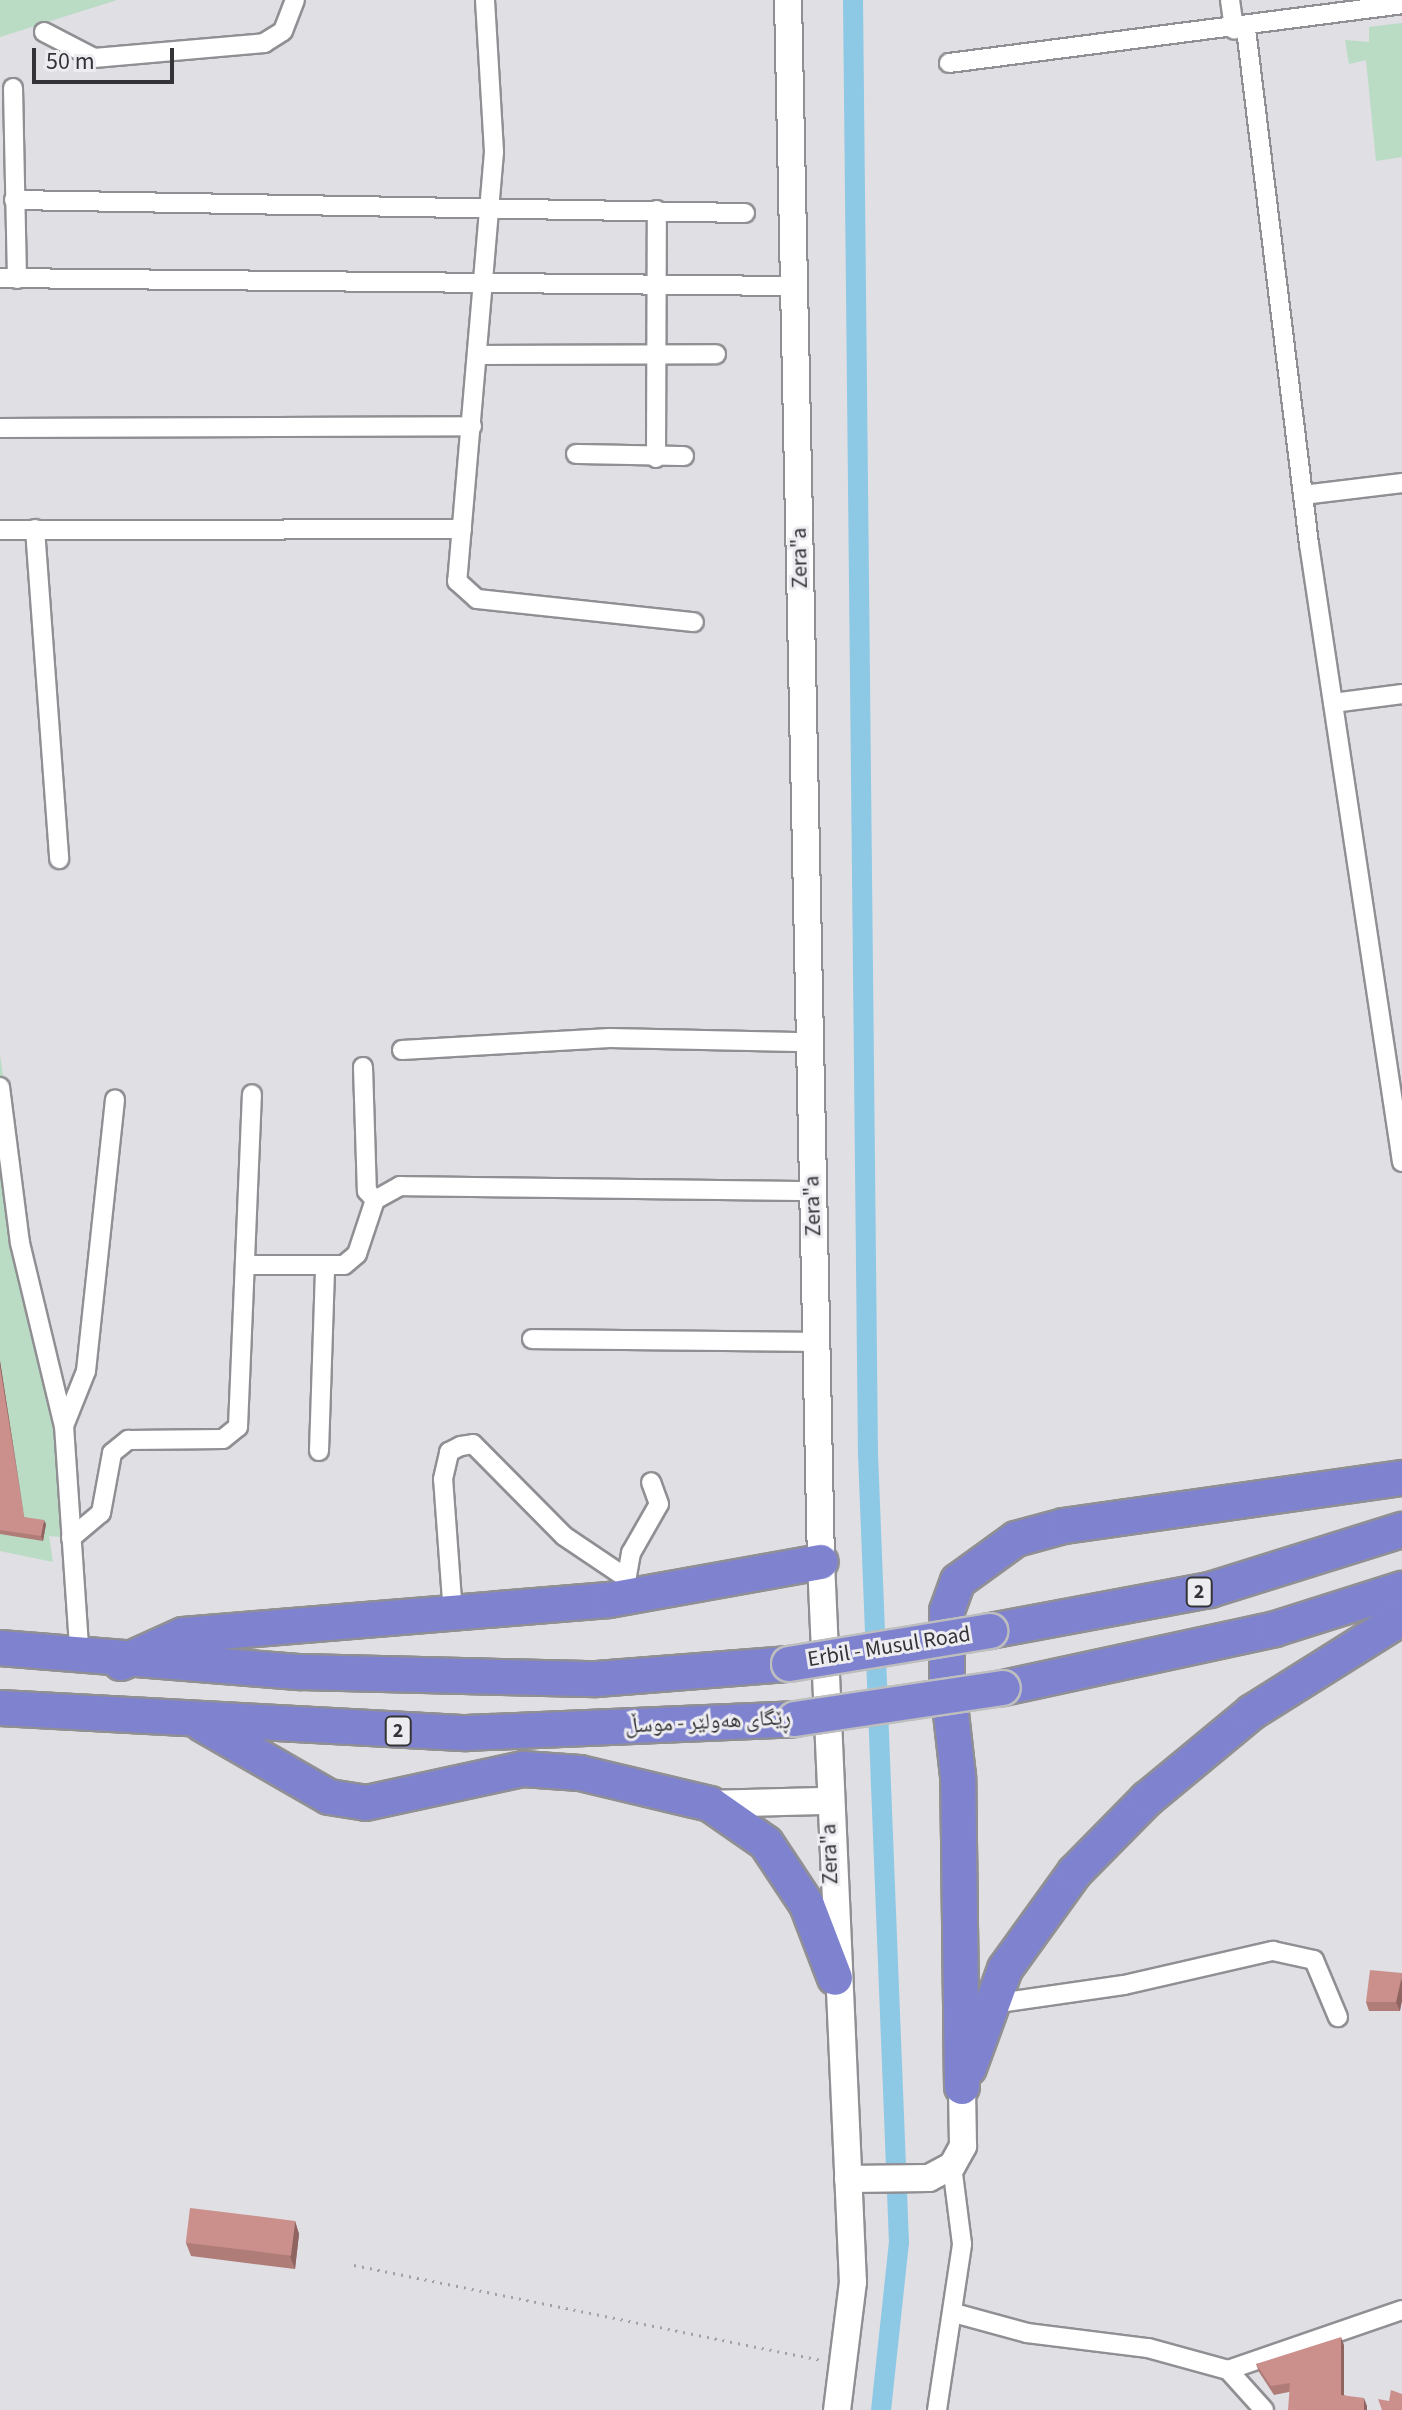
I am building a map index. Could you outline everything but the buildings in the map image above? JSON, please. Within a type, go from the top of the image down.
[{"type":"highway","points":[[962,2087],[958,1776],[947,1678],[947,1611],[958,1581],[1016,1539],[1064,1526],[1402,1478]]},
{"type":"highway","name":"Erbil - Musul Road","points":[[121,1663],[597,1679],[789,1664],[1210,1590],[1402,1530]]},
{"type":"highway","points":[[121,1663],[183,1635],[453,1614],[821,1562]]},
{"type":"highway","name":"ڕێگای هەولێر - موسڵ","points":[[0,1708],[202,1724],[466,1733],[795,1719],[1003,1688],[1275,1629],[1402,1589]]},
{"type":"highway","points":[[962,2087],[992,2004],[1037,1916],[1147,1799],[1252,1712],[1402,1618]]},
{"type":"highway","name":"2","points":[[0,1648],[121,1663]]},
{"type":"highway","points":[[202,1724],[329,1797],[366,1803],[523,1769],[580,1773],[710,1804],[766,1843],[807,1905],[835,1978]]},
{"type":"street","points":[[44,32],[94,58],[264,43],[283,31],[295,0]]},
{"type":"street","points":[[485,0],[491,207],[457,581],[477,599],[694,622]]},
{"type":"street","name":"Zera\"a","points":[[788,0],[821,1562],[835,1978],[853,2282],[838,2410]]},
{"type":"street","points":[[1230,0],[1240,30],[1303,495],[1402,1162]]},
{"type":"street","points":[[949,63],[1240,30],[1402,4]]},
{"type":"street","points":[[13,88],[14,200],[8,279],[795,286]]},
{"type":"street","points":[[14,200],[745,213]]},
{"type":"street","points":[[656,458],[657,210]]},
{"type":"street","points":[[478,355],[716,354]]},
{"type":"street","points":[[0,428],[472,426]]},
{"type":"street","points":[[576,454],[656,458],[684,456]]},
{"type":"street","points":[[1303,495],[1402,483]]},
{"type":"street","points":[[35,529],[59,859]]},
{"type":"street","points":[[0,530],[462,529]]},
{"type":"street","points":[[1333,703],[1402,694]]},
{"type":"street","points":[[402,1050],[610,1038],[808,1042]]},
{"type":"street","points":[[363,1067],[367,1191],[375,1200]]},
{"type":"street","points":[[0,1087],[20,1243],[64,1426],[80,1659]]},
{"type":"street","points":[[71,1538],[101,1513],[112,1453],[128,1440],[233,1436],[245,1265],[252,1094]]},
{"type":"street","points":[[64,1426],[86,1371],[115,1100]]},
{"type":"street","points":[[245,1265],[325,1269],[357,1254],[375,1200],[400,1186],[483,1183],[812,1191]]},
{"type":"street","points":[[319,1451],[325,1269]]},
{"type":"street","points":[[532,1339],[817,1342]]},
{"type":"street","points":[[453,1614],[443,1479],[449,1452],[473,1444],[564,1536],[625,1588],[659,1504],[651,1482]]},
{"type":"street","points":[[710,1804],[828,1801]]},
{"type":"street","points":[[992,2004],[1124,1985],[1273,1951],[1314,1960],[1338,2017]]},
{"type":"street","points":[[848,2179],[941,2172],[963,2146],[962,2087]]},
{"type":"street","points":[[937,2410],[962,2244],[941,2172]]},
{"type":"street","points":[[1228,2370],[1402,2310]]},
{"type":"street","points":[[954,2313],[1027,2333],[1148,2348],[1228,2370],[1264,2410]]},
{"type":"path","points":[[354,2265],[845,2364]]},
{"type":"green space","points":[[0,0],[117,0],[0,37]]},
{"type":"green space","points":[[1402,23],[1402,157],[1376,161],[1366,60],[1349,64],[1345,40],[1369,42],[1369,27]]},
{"type":"green space","points":[[0,1055],[71,1538],[49,1536],[53,1562],[0,1551]]},
{"type":"waterway","points":[[853,0],[868,1454],[899,2242],[881,2410]]}]
